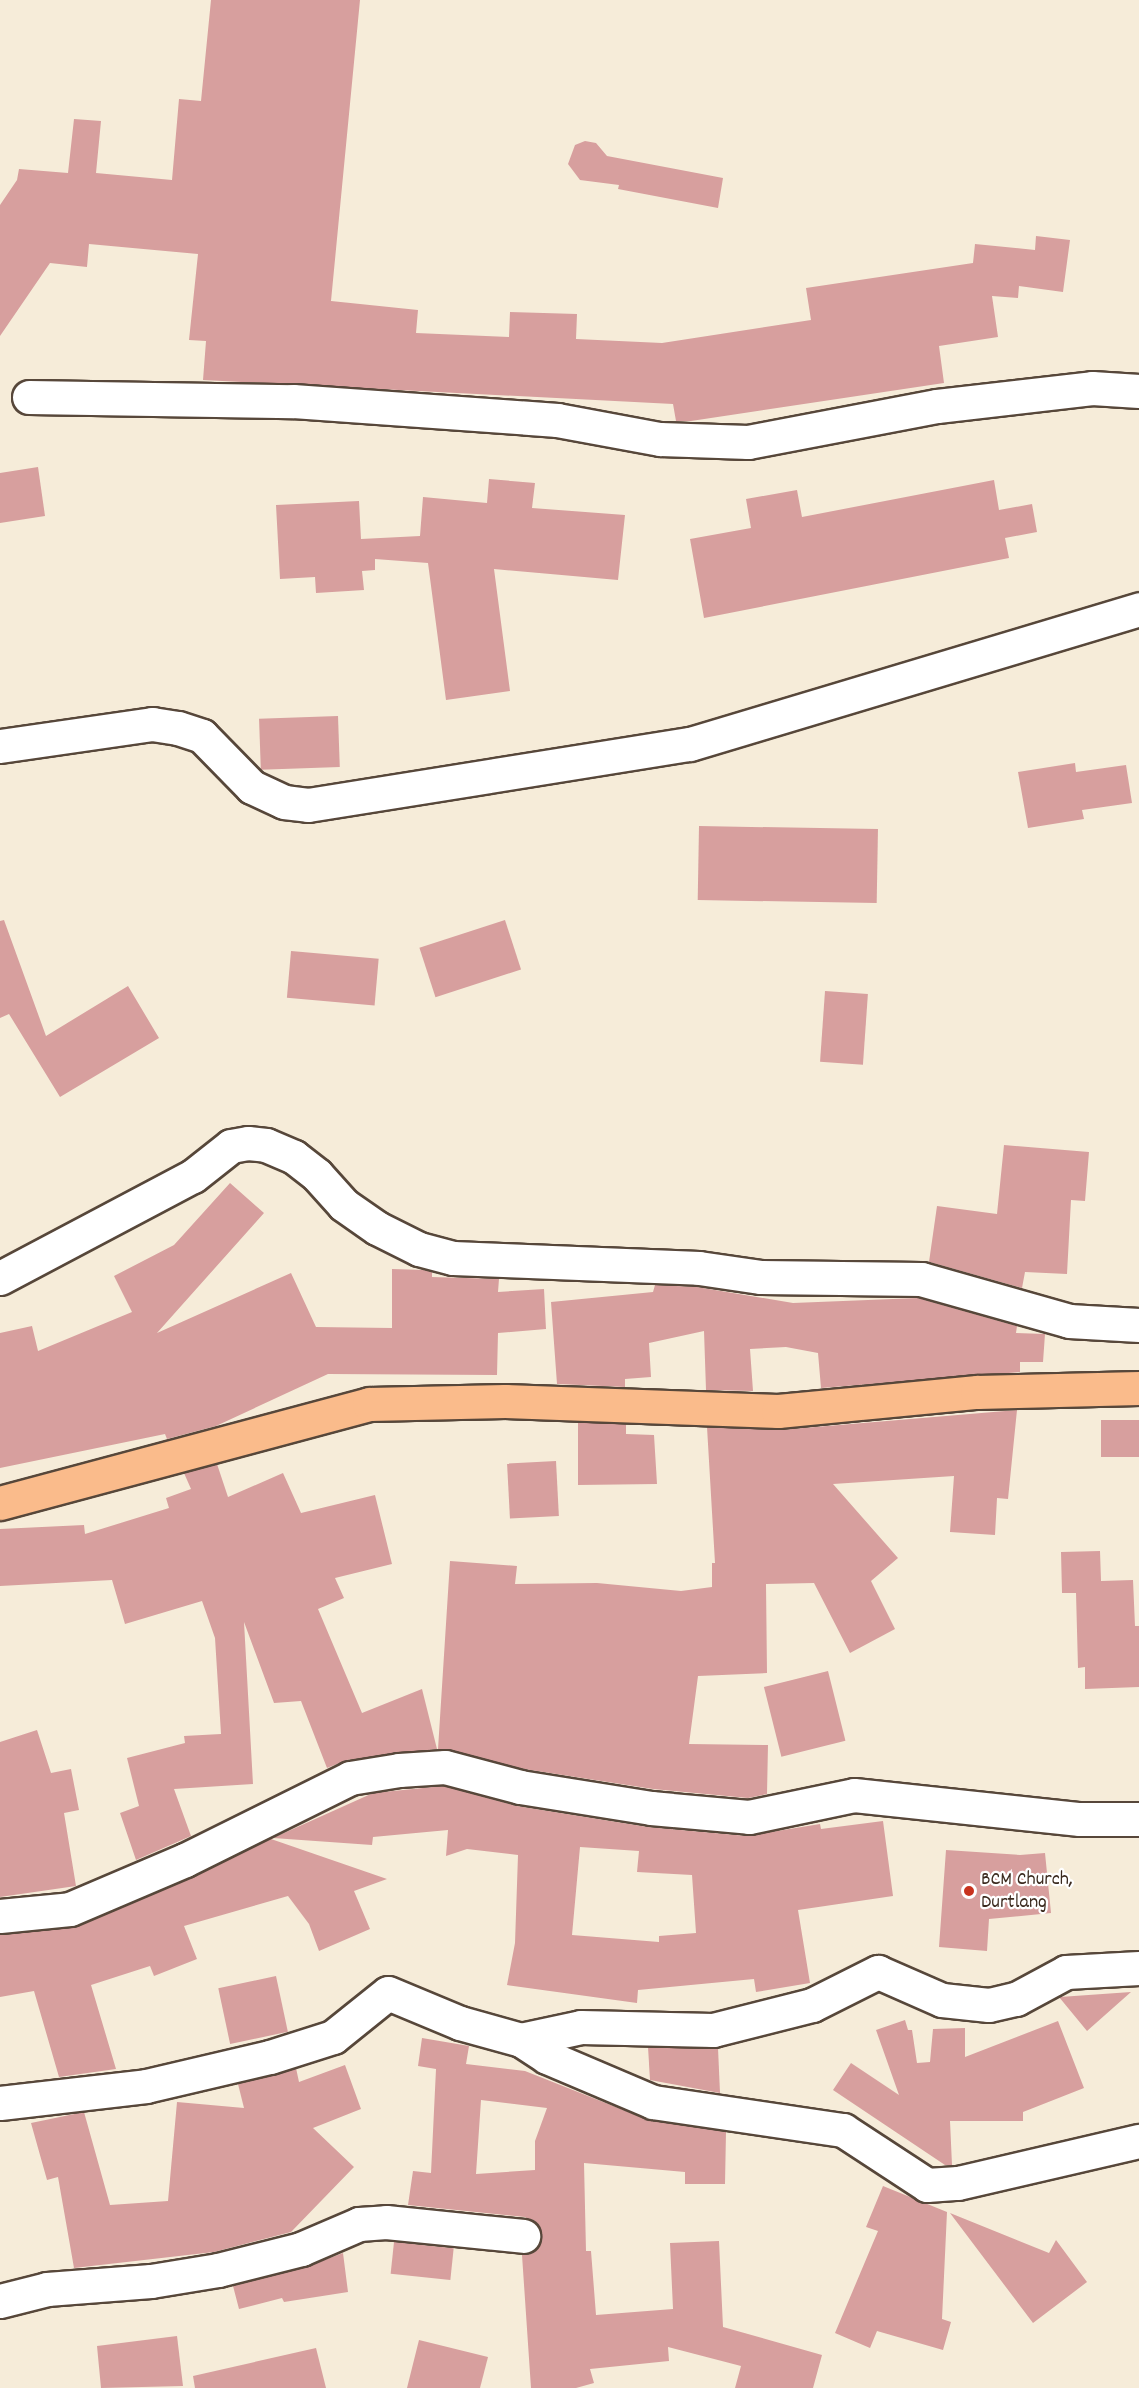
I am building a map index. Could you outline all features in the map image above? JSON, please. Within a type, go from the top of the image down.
[{"type":"highway","points":[[0,1503],[369,1404],[505,1401],[778,1411],[977,1392],[1139,1388]]},
{"type":"street","points":[[29,397],[292,401],[557,420],[660,439],[748,442],[937,406],[1092,388],[1139,391]]},
{"type":"street","points":[[0,746],[152,724],[178,728],[202,736],[252,788],[284,802],[308,805],[690,744],[1139,609]]},
{"type":"street","points":[[0,1278],[193,1176],[231,1146],[248,1143],[266,1145],[294,1157],[317,1175],[344,1205],[377,1228],[419,1249],[453,1257],[699,1268],[761,1277],[921,1280],[1069,1322],[1139,1325]]},
{"type":"street","points":[[0,1916],[70,1909],[185,1860],[350,1778],[399,1770],[445,1767],[520,1786],[651,1808],[748,1817],[854,1795],[1080,1819],[1139,1819]]},
{"type":"street","points":[[521,2040],[581,2027],[713,2030],[812,2005],[878,1972],[942,2000],[989,2005],[1016,1999],[1066,1972],[1139,1968]]},
{"type":"street","points":[[0,2103],[146,2086],[270,2057],[333,2037],[387,1993],[460,2023],[521,2040],[547,2057],[653,2102],[843,2130],[920,2181],[934,2186],[1139,2141]]},
{"type":"street","points":[[0,2301],[47,2289],[151,2281],[218,2270],[301,2249],[359,2224],[386,2222],[523,2236]]},
{"type":"building","points":[[211,0],[360,0],[331,301],[418,310],[416,333],[509,337],[510,312],[577,314],[576,339],[662,343],[811,320],[806,288],[973,263],[975,244],[1035,250],[1036,236],[1070,240],[1063,292],[1019,286],[1018,298],[992,296],[998,337],[939,346],[944,383],[691,421],[676,421],[673,404],[203,380],[206,341],[189,340],[198,254],[89,244],[87,267],[50,263],[0,336],[0,205],[17,180],[19,169],[68,173],[74,119],[101,121],[96,173],[172,180],[179,99],[201,101]]},
{"type":"building","points":[[585,141],[596,143],[607,156],[723,178],[718,208],[618,189],[619,185],[580,180],[568,164],[575,145]]},
{"type":"building","points":[[38,467],[45,516],[0,523],[0,473]]},
{"type":"building","points":[[489,479],[535,483],[532,508],[625,515],[618,580],[494,569],[510,691],[446,700],[428,563],[375,559],[375,570],[362,571],[364,590],[316,593],[315,577],[280,579],[276,505],[359,501],[361,539],[420,536],[423,497],[487,503]]},
{"type":"building","points":[[994,480],[999,510],[1032,504],[1037,532],[1005,538],[1009,558],[704,618],[690,539],[751,528],[746,499],[797,490],[802,517]]},
{"type":"building","points":[[338,716],[340,767],[261,770],[259,719]]},
{"type":"building","points":[[1075,763],[1076,772],[1126,765],[1132,803],[1082,810],[1084,819],[1028,828],[1018,772]]},
{"type":"building","points":[[699,826],[878,829],[877,903],[698,900]]},
{"type":"building","points":[[4,920],[46,1036],[128,986],[159,1038],[60,1097],[9,1014],[0,1018],[0,921]]},
{"type":"building","points":[[505,920],[521,969],[435,997],[419,948]]},
{"type":"building","points":[[291,951],[379,959],[375,1005],[287,998]]},
{"type":"building","points":[[825,991],[868,994],[863,1065],[820,1062]]},
{"type":"building","points":[[1004,1145],[1089,1152],[1085,1201],[1071,1200],[1067,1274],[1025,1272],[1022,1288],[929,1262],[937,1206],[997,1214]]},
{"type":"building","points":[[230,1183],[264,1213],[157,1333],[291,1273],[316,1327],[392,1328],[392,1269],[424,1270],[432,1272],[432,1277],[499,1279],[498,1292],[544,1289],[546,1329],[498,1333],[497,1375],[328,1374],[216,1426],[167,1439],[165,1434],[0,1468],[0,1333],[32,1326],[38,1351],[132,1312],[114,1276],[174,1245]]},
{"type":"building","points":[[655,1285],[697,1287],[793,1303],[918,1298],[1017,1326],[1016,1333],[1045,1334],[1043,1362],[1020,1362],[1020,1372],[821,1388],[818,1353],[786,1347],[750,1349],[753,1391],[706,1390],[704,1331],[649,1343],[651,1377],[625,1379],[625,1387],[557,1384],[551,1302],[653,1292]]},
{"type":"building","points":[[1017,1410],[1008,1499],[997,1498],[995,1535],[950,1532],[954,1476],[833,1484],[898,1558],[871,1581],[895,1629],[850,1653],[814,1583],[766,1584],[767,1673],[698,1676],[689,1744],[768,1745],[767,1794],[748,1798],[653,1789],[524,1769],[438,1749],[450,1561],[517,1566],[515,1584],[597,1583],[681,1591],[712,1587],[712,1563],[715,1563],[707,1427],[780,1430]]},
{"type":"building","points":[[1101,1420],[1139,1420],[1139,1457],[1101,1457]]},
{"type":"building","points":[[578,1422],[626,1424],[626,1434],[654,1435],[657,1484],[578,1485]]},
{"type":"building","points":[[556,1461],[559,1516],[510,1518],[507,1464]]},
{"type":"building","points":[[217,1464],[228,1497],[283,1473],[301,1513],[375,1495],[392,1564],[335,1578],[344,1598],[318,1609],[362,1713],[422,1689],[437,1749],[347,1760],[327,1768],[301,1701],[274,1703],[244,1622],[253,1784],[174,1789],[191,1836],[136,1860],[120,1813],[139,1806],[127,1758],[185,1743],[184,1736],[221,1734],[215,1638],[202,1601],[125,1624],[112,1580],[0,1586],[0,1529],[84,1525],[85,1534],[169,1508],[166,1498],[191,1489],[184,1473]]},
{"type":"building","points":[[1100,1551],[1101,1581],[1133,1580],[1135,1626],[1139,1626],[1139,1687],[1085,1689],[1085,1667],[1078,1668],[1076,1593],[1062,1593],[1061,1552]]},
{"type":"building","points":[[828,1671],[845,1741],[781,1757],[764,1687]]},
{"type":"building","points":[[37,1730],[51,1773],[71,1769],[79,1810],[64,1813],[76,1886],[0,1897],[0,1742]]},
{"type":"building","points":[[443,1786],[517,1806],[648,1827],[747,1836],[820,1824],[821,1829],[883,1821],[893,1896],[798,1910],[810,1983],[756,1992],[754,1979],[638,1990],[637,2003],[507,1985],[515,1943],[518,1855],[467,1849],[446,1856],[448,1830],[373,1837],[372,1845],[273,1838],[373,1793]],"holes":[[[580,1847],[639,1851],[637,1872],[692,1875],[696,1933],[659,1936],[659,1942],[572,1935]]]},
{"type":"building","points":[[271,1839],[387,1879],[354,1891],[370,1929],[319,1951],[309,1924],[288,1896],[184,1926],[197,1959],[154,1976],[150,1966],[91,1985],[116,2069],[59,2077],[34,1991],[0,1997],[0,1934],[77,1926]]},
{"type":"building","points":[[946,1850],[1020,1855],[1045,1853],[1051,1913],[989,1919],[987,1951],[939,1947]]},
{"type":"building","points":[[276,1976],[288,2032],[230,2044],[218,1988]]},
{"type":"building","points":[[1131,1992],[1087,2031],[1059,1997],[1060,1997]]},
{"type":"building","points":[[905,2020],[908,2030],[912,2030],[917,2063],[930,2062],[933,2029],[965,2028],[965,2057],[1058,2021],[1084,2088],[1023,2112],[1023,2121],[950,2121],[952,2165],[945,2165],[833,2090],[851,2063],[899,2095],[876,2030]]},
{"type":"building","points":[[422,2038],[469,2046],[466,2064],[525,2071],[646,2119],[726,2132],[725,2184],[685,2184],[685,2172],[584,2163],[586,2251],[591,2251],[596,2315],[673,2309],[670,2243],[719,2241],[723,2327],[822,2355],[813,2388],[735,2388],[741,2366],[668,2347],[669,2361],[590,2369],[594,2383],[576,2388],[531,2388],[522,2255],[538,2246],[540,2228],[525,2217],[408,2205],[413,2171],[431,2173],[436,2069],[418,2066]],"holes":[[[481,2100],[547,2108],[535,2141],[535,2170],[476,2174]]]},
{"type":"building","points":[[648,2047],[718,2048],[720,2093],[650,2080]]},
{"type":"building","points":[[345,2065],[361,2109],[313,2128],[354,2167],[291,2232],[214,2252],[74,2268],[58,2177],[47,2180],[31,2123],[84,2112],[110,2205],[168,2201],[177,2102],[244,2108],[238,2084],[296,2068],[299,2082]]},
{"type":"building","points":[[883,2186],[947,2212],[942,2319],[951,2322],[943,2350],[877,2331],[870,2348],[835,2333],[878,2231],[866,2227]]},
{"type":"building","points":[[950,2213],[1049,2253],[1056,2240],[1087,2282],[1033,2323]]},
{"type":"building","points":[[394,2242],[454,2248],[450,2280],[391,2274]]},
{"type":"building","points":[[343,2253],[348,2292],[284,2302],[282,2298],[239,2309],[233,2286],[306,2267]]},
{"type":"building","points":[[177,2336],[183,2386],[101,2388],[97,2346]]},
{"type":"building","points":[[419,2340],[488,2357],[480,2388],[407,2388]]},
{"type":"building","points":[[316,2348],[326,2388],[195,2388],[193,2376]]},
{"type":"place","name":"BCM Church, Durtlang","points":[[969,1891]]}]
